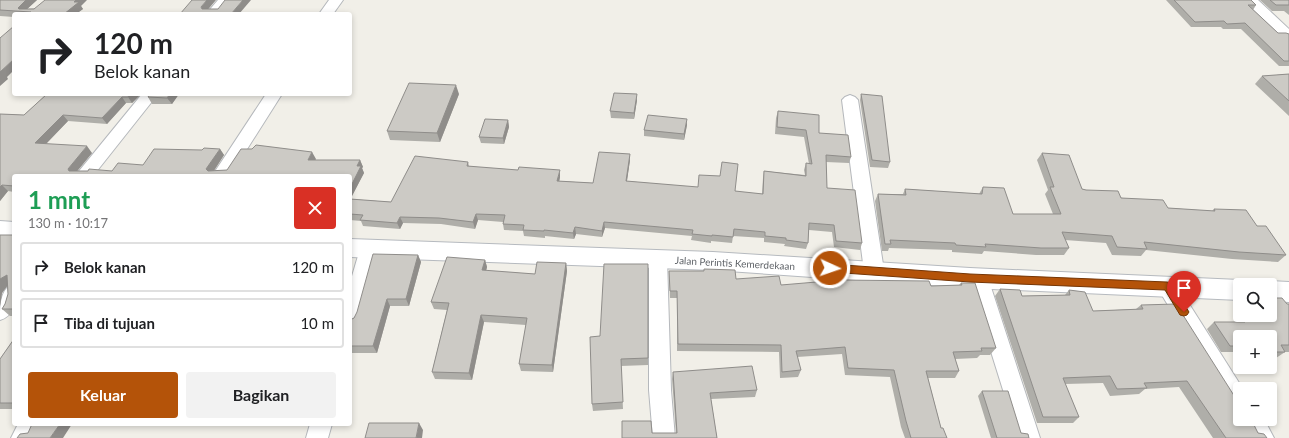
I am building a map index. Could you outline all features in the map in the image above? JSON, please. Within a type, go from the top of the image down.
[{"type":"street","points":[[215,12],[224,0]]},
{"type":"street","points":[[327,12],[336,0]]},
{"type":"street","points":[[1250,0],[1289,36]]},
{"type":"street","points":[[86,174],[148,96]]},
{"type":"street","points":[[222,174],[273,96]]},
{"type":"street","points":[[850,100],[874,271]]},
{"type":"street","points":[[0,230],[12,230]]},
{"type":"street","points":[[352,305],[360,249]]},
{"type":"street","name":"Jalan Perintis Kemerdekaan","points":[[360,249],[658,259],[978,278],[1233,290]]},
{"type":"street","points":[[658,259],[660,390],[664,438]]},
{"type":"street","points":[[978,278],[1029,438]]},
{"type":"street","points":[[1167,286],[1233,392]]},
{"type":"street","points":[[1277,291],[1289,292]]},
{"type":"street","points":[[0,312],[12,294]]},
{"type":"street","points":[[22,438],[29,426]]},
{"type":"street","points":[[317,438],[320,426]]},
{"type":"street","points":[[1255,426],[1263,438]]},
{"type":"building","points":[[0,0],[26,0],[18,8],[19,9],[34,9],[45,0],[76,0],[74,2],[79,2],[66,12],[0,10]]},
{"type":"building","points":[[192,0],[207,0],[201,7],[202,9],[218,9],[225,0],[243,0],[233,12],[182,12]]},
{"type":"building","points":[[1174,0],[1251,0],[1256,5],[1248,5],[1278,33],[1289,34],[1289,61],[1284,61],[1245,23],[1227,24],[1224,21],[1195,22]]},
{"type":"building","points":[[1270,0],[1289,0],[1289,5],[1276,5]]},
{"type":"building","points":[[12,28],[12,61],[0,72],[0,38]]},
{"type":"building","points":[[1289,74],[1289,101],[1262,76]]},
{"type":"building","points":[[409,83],[456,85],[437,133],[387,131]]},
{"type":"building","points":[[614,93],[637,94],[634,113],[610,111]]},
{"type":"building","points":[[861,94],[882,96],[890,162],[872,160]]},
{"type":"building","points":[[45,96],[129,96],[122,97],[102,118],[63,115],[35,143],[87,146],[68,169],[69,171],[88,171],[89,169],[112,171],[118,163],[143,165],[154,149],[202,150],[204,148],[220,149],[206,169],[208,171],[227,170],[241,149],[252,149],[256,145],[312,152],[308,160],[360,160],[357,166],[361,166],[352,184],[352,174],[12,174],[12,186],[2,185],[0,187],[0,114],[24,115]]},
{"type":"building","points":[[149,96],[168,96],[167,98],[148,97]]},
{"type":"building","points":[[778,111],[819,115],[819,133],[848,135],[851,157],[826,155],[827,188],[855,190],[862,243],[836,241],[834,225],[809,223],[808,243],[786,240],[786,238],[765,236],[765,232],[734,229],[733,237],[712,236],[692,234],[693,230],[604,222],[602,231],[575,227],[573,233],[544,230],[523,230],[524,225],[503,224],[505,215],[476,214],[473,222],[439,218],[400,217],[397,223],[360,220],[363,215],[352,214],[352,199],[391,202],[415,156],[468,162],[467,166],[518,170],[519,167],[560,170],[557,181],[593,183],[599,152],[630,154],[626,181],[698,187],[699,175],[720,176],[722,162],[738,164],[735,191],[763,194],[764,171],[806,176],[806,163],[812,164],[806,130],[777,127]]},
{"type":"building","points":[[648,115],[687,119],[684,134],[644,130]]},
{"type":"building","points":[[485,119],[508,120],[503,138],[479,137]]},
{"type":"building","points":[[1042,153],[1069,155],[1082,189],[1118,191],[1121,198],[1163,200],[1168,208],[1215,211],[1214,209],[1246,210],[1257,226],[1266,226],[1286,255],[1239,252],[1144,242],[1147,249],[1117,247],[1112,236],[1062,232],[1069,248],[1041,248],[985,244],[986,247],[956,245],[955,243],[890,240],[891,244],[885,244],[878,194],[906,195],[905,189],[982,194],[983,187],[1004,188],[1013,214],[1061,214],[1050,187],[1054,187]]},
{"type":"building","points":[[0,235],[12,235],[12,309],[2,309],[8,294],[7,275],[0,279]]},
{"type":"building","points":[[373,254],[418,255],[406,299],[387,299],[373,346],[352,346],[352,319],[357,312]]},
{"type":"building","points":[[447,257],[485,260],[482,270],[535,274],[537,262],[566,263],[552,365],[519,364],[527,318],[481,315],[469,373],[432,372],[449,303],[431,302]]},
{"type":"building","points":[[604,264],[648,264],[648,358],[621,359],[623,402],[592,404],[590,337],[600,336]]},
{"type":"building","points":[[704,269],[735,270],[736,279],[779,276],[781,285],[840,280],[929,281],[931,286],[975,283],[996,348],[981,348],[982,351],[953,352],[959,371],[926,371],[941,428],[943,428],[947,438],[911,438],[894,370],[848,368],[845,347],[796,351],[801,370],[782,372],[781,345],[678,344],[677,291],[670,291],[669,271],[704,271]]},
{"type":"building","points":[[1000,289],[1020,290],[1022,296],[1070,295],[1069,290],[1085,292],[1093,311],[1143,309],[1141,305],[1176,304],[1233,394],[1233,426],[1254,426],[1258,433],[1264,434],[1267,438],[1226,438],[1187,381],[1144,383],[1147,388],[1117,389],[1110,376],[1063,378],[1079,417],[1043,417]]},
{"type":"building","points":[[1277,298],[1282,298],[1287,304],[1289,304],[1289,345],[1281,345],[1285,352],[1277,352],[1277,330],[1233,330],[1233,346],[1230,346],[1214,322],[1277,322]]},
{"type":"building","points":[[12,342],[12,403],[0,403],[0,359]]},
{"type":"building","points":[[752,366],[757,390],[710,393],[717,438],[622,438],[622,421],[651,421],[652,433],[677,433],[673,372]]},
{"type":"building","points":[[982,391],[1008,391],[1021,433],[1028,434],[1029,438],[997,438]]},
{"type":"building","points":[[369,423],[419,423],[416,438],[365,438]]},
{"type":"building","points":[[31,426],[59,426],[50,438],[17,438],[20,434],[28,433]]},
{"type":"route","points":[[830,268],[970,278],[1167,286],[1184,312]]}]
